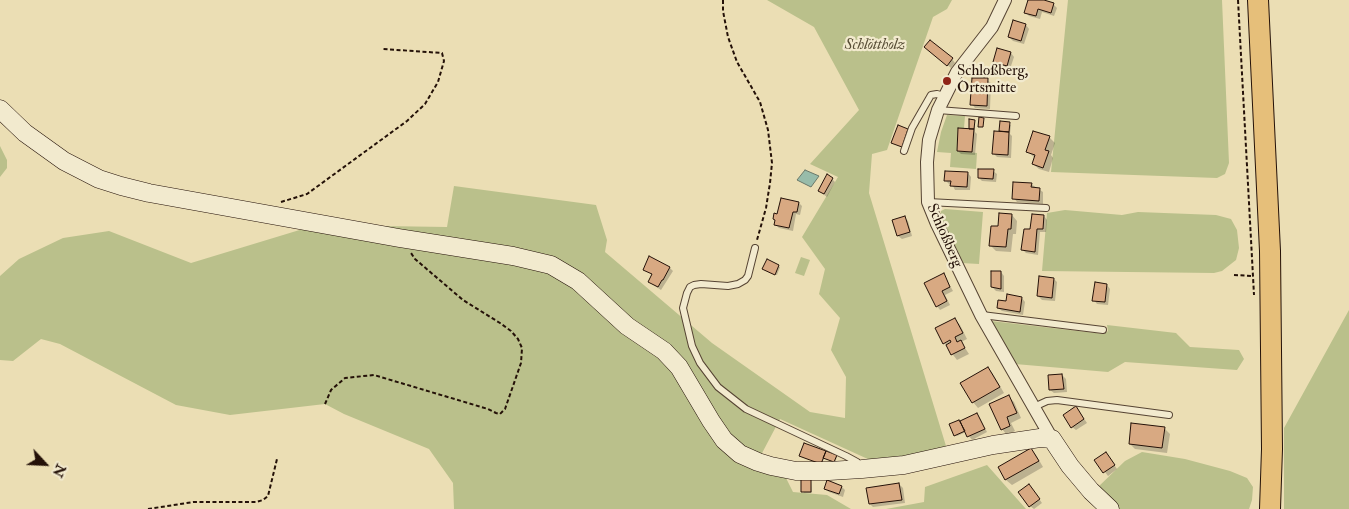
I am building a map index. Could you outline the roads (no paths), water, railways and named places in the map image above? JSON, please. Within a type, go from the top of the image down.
[{"type":"main road","points":[[1258,0],[1270,251],[1272,448],[1270,509]]},
{"type":"street","name":"Schloßberg","points":[[1005,0],[992,27],[957,72],[938,110],[929,140],[927,162],[928,202],[981,315],[1052,439],[1070,466],[1091,491],[1110,509]]},
{"type":"street","points":[[0,109],[25,133],[58,157],[99,179],[121,186],[149,193],[535,260],[550,265],[566,273],[590,291],[627,326],[664,351],[679,367],[719,434],[732,448],[751,459],[771,466],[796,471],[862,469],[904,464],[994,444],[1040,438],[1052,439]]},
{"type":"lane","points":[[904,151],[912,128],[931,95],[944,96]]},
{"type":"lane","points":[[938,110],[1016,116]]},
{"type":"lane","points":[[928,202],[1046,208]]},
{"type":"lane","points":[[755,248],[748,276],[738,284],[728,286],[694,285],[690,287],[687,293],[683,308],[692,346],[700,363],[718,387],[746,409],[846,456],[857,462],[862,469]]},
{"type":"lane","points":[[981,315],[1103,330]]},
{"type":"lane","points":[[1034,407],[1047,401],[1056,400],[1169,414]]},
{"type":"place","name":"Schloßberg, Ortsmitte","points":[[947,81]]},
{"type":"park label","name":"Schlöttholz","points":[[875,46]]}]
